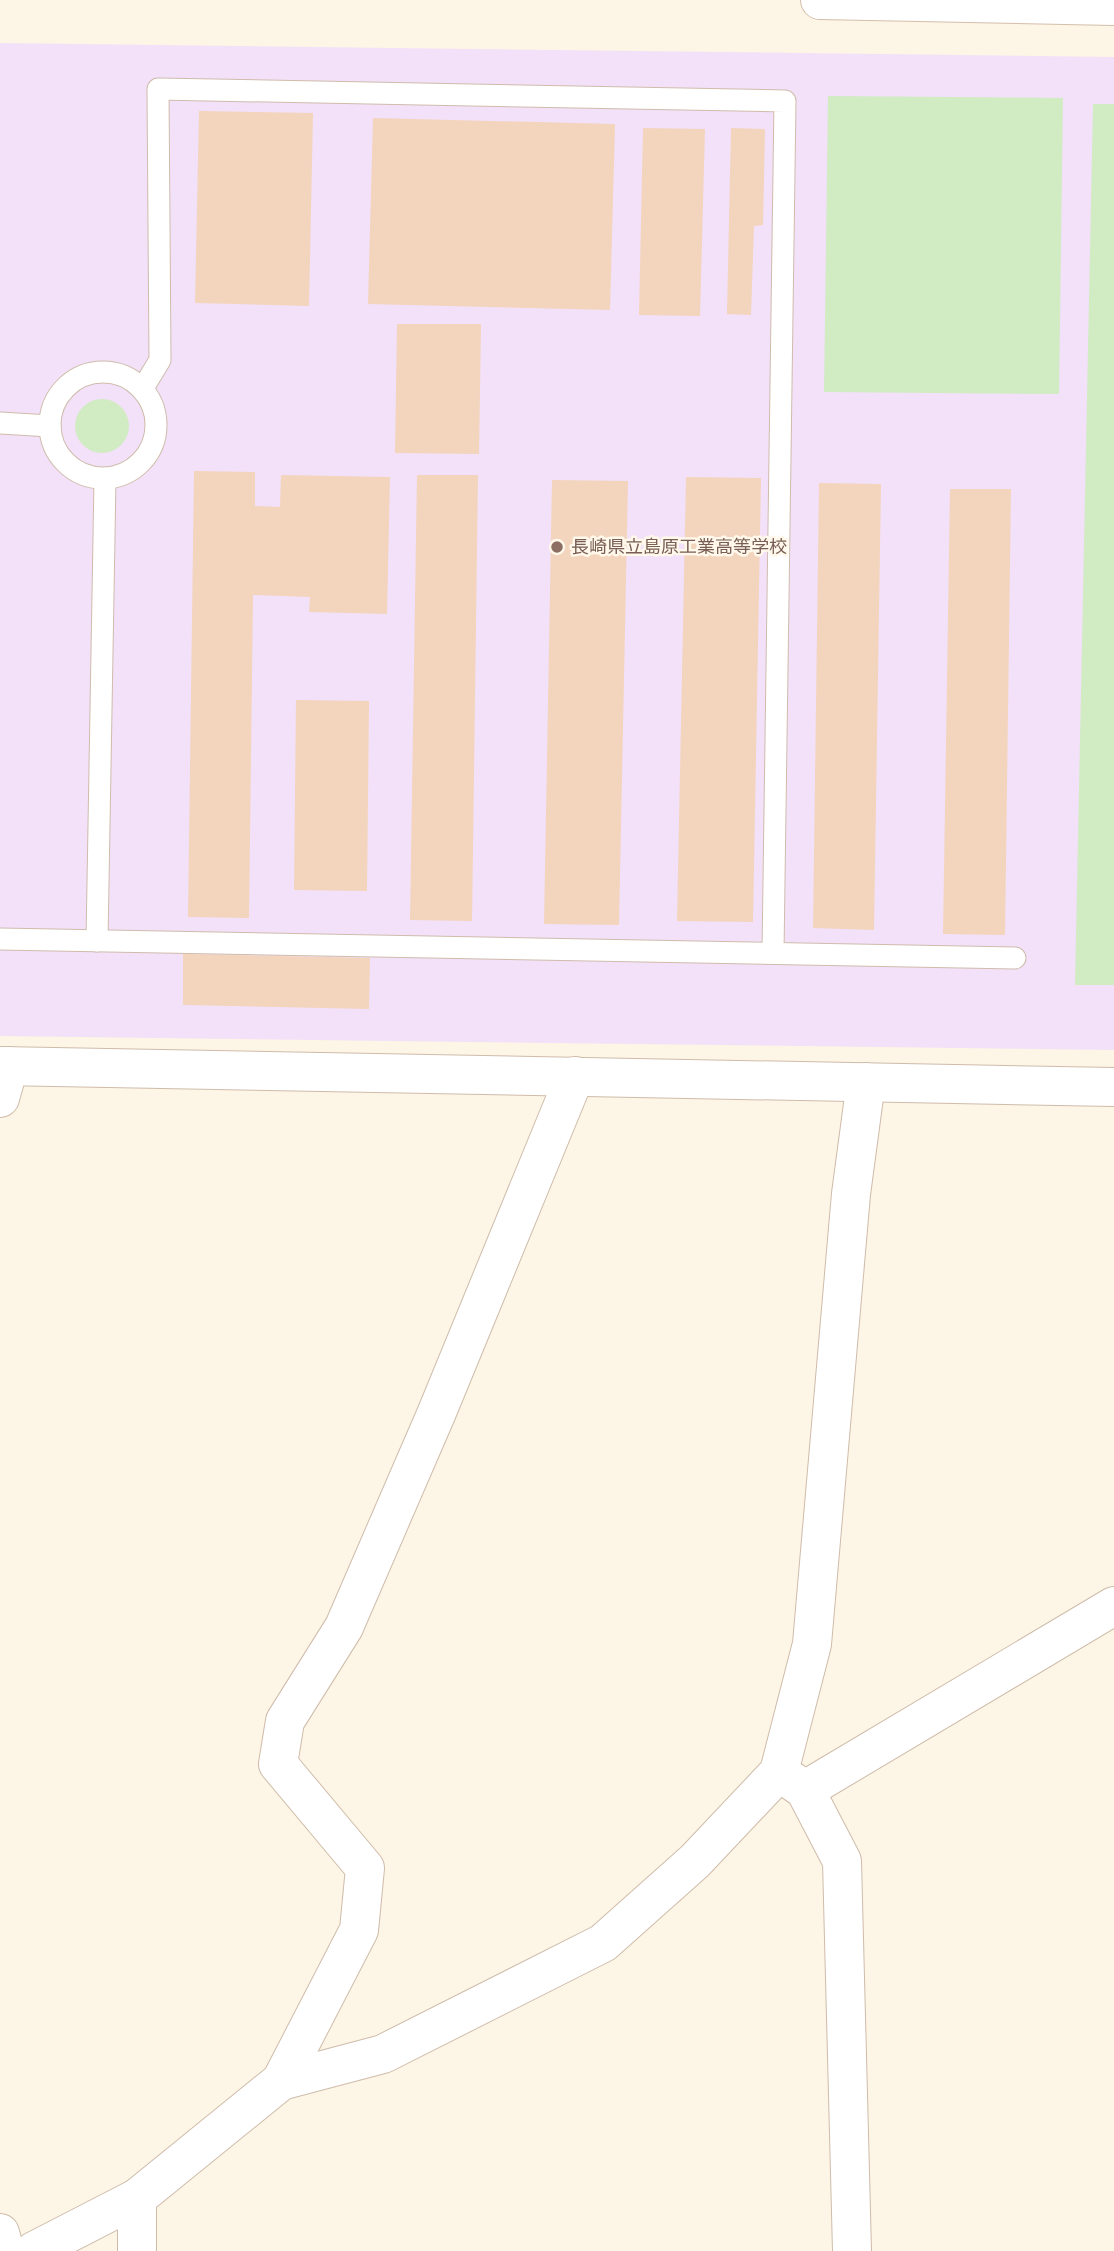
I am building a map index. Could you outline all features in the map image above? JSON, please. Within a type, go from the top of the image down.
[{"type":"street","points":[[820,0],[991,1],[1114,6]]},
{"type":"street","points":[[3,1076],[575,1076],[1114,1087]]},
{"type":"street","points":[[34,2251],[137,2198],[281,2081],[359,1930],[365,1868],[278,1764],[285,1721],[344,1627],[437,1412],[575,1076]]},
{"type":"street","points":[[852,2251],[842,1861],[792,1781],[812,1644],[851,1194],[866,1082]]},
{"type":"street","points":[[281,2081],[383,2054],[603,1943],[695,1861],[792,1781],[1114,1606]]},
{"type":"street","points":[[137,2198],[137,2251]]},
{"type":"street","points":[[0,2233],[5,2251]]},
{"type":"lane","points":[[143,388],[160,360],[158,89],[785,101],[773,953]]},
{"type":"lane","points":[[111,371],[129,377],[143,388],[153,404],[157,422],[155,439],[148,455],[137,467],[121,476],[105,479],[72,469],[60,457],[52,442],[50,426],[52,407],[62,391],[75,379],[93,372],[111,371]]},
{"type":"lane","points":[[0,423],[50,426]]},
{"type":"lane","points":[[97,941],[105,479]]},
{"type":"lane","points":[[0,939],[1015,958]]},
{"type":"shaded area","name":"長崎県立島原工業高等学校","points":[[0,43],[1114,57],[1114,1050],[0,1036]]},
{"type":"green space","points":[[828,96],[1063,98],[1059,394],[824,392]]},
{"type":"green space","points":[[1093,104],[1114,104],[1114,985],[1075,985]]},
{"type":"green space","points":[[102,399],[121,407],[129,426],[121,445],[102,453],[83,445],[75,426],[83,407]]},
{"type":"building","points":[[199,111],[313,113],[309,306],[195,303]]},
{"type":"building","points":[[373,118],[615,124],[610,310],[368,304]]},
{"type":"building","points":[[643,128],[705,129],[700,316],[639,315]]},
{"type":"building","points":[[731,128],[765,129],[763,225],[754,226],[751,315],[727,314]]},
{"type":"building","points":[[397,324],[481,324],[479,454],[395,453]]},
{"type":"building","points":[[194,471],[255,472],[255,506],[280,507],[281,475],[390,477],[387,614],[309,612],[310,597],[253,595],[249,918],[188,917]]},
{"type":"building","points":[[417,475],[478,475],[472,921],[410,920]]},
{"type":"building","points":[[686,477],[761,478],[753,922],[677,921]]},
{"type":"building","points":[[552,480],[628,481],[619,925],[544,924]]},
{"type":"building","points":[[819,483],[881,484],[874,930],[813,928]]},
{"type":"building","points":[[950,489],[1011,489],[1005,935],[943,934]]},
{"type":"building","points":[[296,700],[369,701],[367,891],[294,890]]},
{"type":"building","points":[[183,954],[370,958],[369,1009],[183,1005]]},
{"type":"place","name":"長崎県立島原工業高等学校","points":[[557,547]]}]
